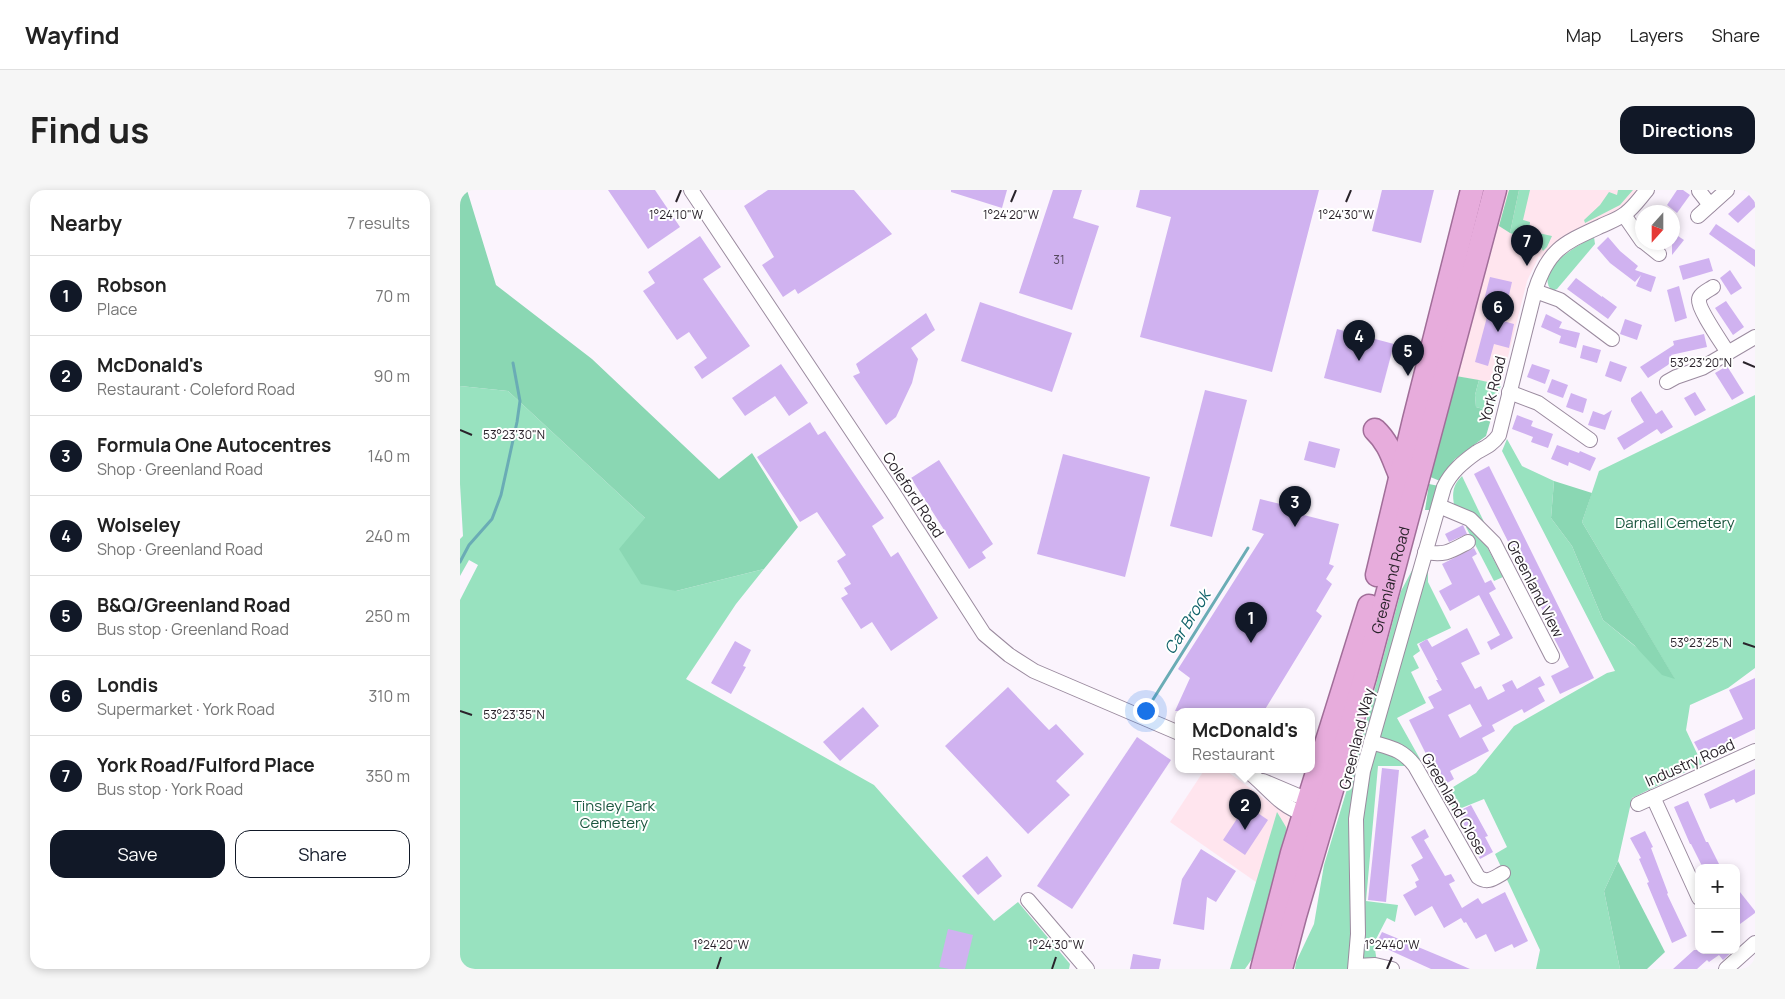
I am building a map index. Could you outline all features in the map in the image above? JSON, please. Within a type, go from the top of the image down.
[{"type":"highway","name":"Greenland Road","points":[[1281,969],[1295,916],[1313,809],[1365,678],[1418,429],[1472,190]]},
{"type":"highway","name":"Greenland Road","points":[[1262,969],[1313,809],[1370,602],[1400,476],[1418,429],[1496,190]]},
{"type":"highway","points":[[1375,430],[1384,438],[1389,447],[1400,476]]},
{"type":"street","name":"Coleford Road","points":[[691,190],[984,634],[1009,655],[1034,671],[1175,732]]},
{"type":"street","name":"York Road","points":[[1494,442],[1501,427],[1535,291],[1543,270],[1556,251],[1577,236],[1624,215],[1636,205],[1647,190]]},
{"type":"street","points":[[1698,216],[1727,190]]},
{"type":"street","points":[[1699,191],[1710,205]]},
{"type":"street","points":[[1624,215],[1635,231]]},
{"type":"street","points":[[1654,250],[1659,254]]},
{"type":"street","points":[[1714,287],[1700,296],[1698,301],[1728,353]]},
{"type":"street","points":[[1535,291],[1560,300],[1612,340]]},
{"type":"street","points":[[1667,382],[1676,376],[1702,368],[1755,336]]},
{"type":"street","points":[[1509,392],[1538,403],[1590,440]]},
{"type":"street","name":"Greenland Way","points":[[1355,967],[1358,918],[1356,819],[1363,770],[1425,552],[1449,477],[1462,463],[1494,442]]},
{"type":"street","name":"Greenland View","points":[[1439,506],[1470,519],[1494,543],[1552,656]]},
{"type":"street","points":[[1425,552],[1439,555],[1468,542]]},
{"type":"street","name":"Greenland Close","points":[[1371,742],[1407,755],[1478,877],[1483,881],[1489,881],[1503,873]]},
{"type":"street","name":"Industry Road","points":[[1638,804],[1755,751]]},
{"type":"street","points":[[1250,773],[1313,809]]},
{"type":"street","points":[[1653,797],[1695,889]]},
{"type":"street","points":[[1028,900],[1087,969]]},
{"type":"street","points":[[1728,968],[1755,944]]},
{"type":"street","points":[[1355,967],[1375,965],[1392,969]]},
{"type":"shaded area","points":[[1503,190],[1647,190],[1547,263],[1539,256],[1527,281],[1501,385],[1456,376],[1495,235]]},
{"type":"shaded area","points":[[1202,773],[1229,773],[1292,819],[1273,894],[1170,822]]},
{"type":"green space","points":[[460,190],[467,190],[496,285],[592,359],[719,479],[752,453],[798,527],[764,569],[676,591],[641,584],[619,549],[645,518],[508,391],[460,386]]},
{"type":"green space","points":[[1509,190],[1519,190],[1510,233],[1499,226]]},
{"type":"green space","points":[[1519,190],[1530,190],[1523,220],[1530,222],[1529,231],[1552,236],[1543,251],[1538,242],[1510,233]]},
{"type":"green space","points":[[1618,190],[1633,190],[1620,205],[1585,223],[1584,220],[1600,205],[1609,192],[1617,195]]},
{"type":"green space","points":[[1594,237],[1595,244],[1557,289],[1552,291],[1548,283],[1548,274],[1553,266],[1569,252]]},
{"type":"green space","points":[[1456,376],[1479,380],[1475,395],[1476,407],[1493,412],[1486,436],[1455,459],[1440,481],[1428,476]]},
{"type":"green space","points":[[1479,380],[1501,385],[1493,412],[1476,407],[1475,395]]},
{"type":"green space","name":"Tinsley Park Cemetery","points":[[460,386],[508,391],[645,518],[676,591],[764,569],[736,604],[686,679],[874,785],[994,921],[1018,902],[1070,964],[1069,969],[460,969],[460,600],[478,565],[469,560],[460,576],[460,539],[463,536],[460,484]]},
{"type":"green space","name":"Darnall Cemetery","points":[[1755,395],[1755,668],[1728,688],[1690,705],[1686,730],[1702,764],[1632,798],[1618,861],[1604,891],[1620,969],[1536,969],[1540,950],[1495,854],[1507,847],[1484,799],[1454,811],[1445,792],[1476,773],[1514,726],[1607,673],[1615,671],[1502,451],[1507,439],[1522,466],[1554,481],[1551,518],[1572,546],[1603,620],[1674,678],[1582,522],[1599,471]]},
{"type":"green space","points":[[1462,476],[1485,524],[1454,505],[1454,489]]},
{"type":"green space","points":[[1554,481],[1592,493],[1582,522],[1675,679],[1662,675],[1634,645],[1603,620],[1572,546],[1551,518]]},
{"type":"green space","points":[[1429,484],[1439,486],[1433,508],[1425,510]]},
{"type":"green space","points":[[1469,525],[1486,545],[1503,577],[1494,581],[1466,527]]},
{"type":"green space","points":[[1417,561],[1428,566],[1428,582],[1451,628],[1417,644],[1420,651],[1413,656],[1419,668],[1411,672],[1426,703],[1397,718],[1420,759],[1408,766],[1378,766],[1366,901],[1398,905],[1395,922],[1387,918],[1374,943],[1378,969],[1295,969],[1296,962],[1314,924],[1324,865],[1355,763],[1401,591]]},
{"type":"green space","points":[[1277,812],[1286,827],[1287,833],[1252,959],[1245,969],[1230,969]]},
{"type":"green space","points":[[1618,861],[1665,952],[1647,969],[1620,969],[1604,891]]},
{"type":"building","points":[[608,190],[655,190],[680,227],[648,249]]},
{"type":"building","points":[[768,190],[854,190],[892,234],[798,294],[795,289],[783,297],[762,265],[774,257],[744,206]]},
{"type":"building","points":[[951,190],[1007,190],[1002,208],[951,192]]},
{"type":"building","points":[[1053,190],[1082,190],[1073,218],[1099,226],[1072,310],[1019,293]]},
{"type":"building","points":[[1140,190],[1319,190],[1272,372],[1140,337],[1171,217],[1136,207]]},
{"type":"building","points":[[1382,190],[1434,190],[1421,243],[1372,231]]},
{"type":"building","points":[[1677,190],[1683,190],[1690,195],[1680,209],[1680,205],[1667,205]]},
{"type":"building","points":[[1749,195],[1755,202],[1755,207],[1738,223],[1728,214]]},
{"type":"building","points":[[1716,224],[1755,250],[1755,267],[1709,234]]},
{"type":"building","points":[[700,236],[721,267],[703,279],[750,346],[702,379],[694,367],[707,358],[689,332],[677,340],[643,291],[655,283],[648,272]]},
{"type":"building","points":[[1608,237],[1620,251],[1638,266],[1635,270],[1656,277],[1651,292],[1636,286],[1641,275],[1635,282],[1610,263],[1597,248]]},
{"type":"building","points":[[1709,258],[1713,271],[1683,280],[1679,266]]},
{"type":"building","points":[[1730,270],[1742,288],[1731,295],[1720,278]]},
{"type":"building","points":[[1490,277],[1512,282],[1503,321],[1514,324],[1509,348],[1494,344],[1488,366],[1475,362],[1491,302],[1484,300]]},
{"type":"building","points":[[1576,278],[1617,307],[1608,319],[1567,289]]},
{"type":"building","points":[[1679,286],[1687,318],[1675,322],[1667,290]]},
{"type":"building","points":[[1726,301],[1744,327],[1733,335],[1715,308]]},
{"type":"building","points":[[980,302],[1072,333],[1052,392],[961,361]]},
{"type":"building","points":[[926,313],[935,330],[911,348],[918,359],[912,383],[896,417],[886,425],[853,376],[860,373],[856,364]]},
{"type":"building","points":[[1546,314],[1562,322],[1559,328],[1580,333],[1576,348],[1559,343],[1561,336],[1541,327]]},
{"type":"building","points":[[1625,319],[1642,325],[1637,340],[1620,334]]},
{"type":"building","points":[[1337,329],[1394,344],[1381,393],[1324,378]]},
{"type":"building","points":[[1704,334],[1707,347],[1671,355],[1674,361],[1648,378],[1640,367],[1674,345],[1673,341]]},
{"type":"building","points":[[1583,345],[1601,350],[1597,363],[1580,358]]},
{"type":"building","points":[[1610,361],[1627,367],[1621,382],[1605,376]]},
{"type":"building","points":[[781,364],[808,403],[789,416],[775,396],[745,416],[732,398]]},
{"type":"building","points":[[1532,364],[1550,370],[1545,384],[1527,377]]},
{"type":"building","points":[[1727,366],[1744,393],[1732,400],[1715,373]]},
{"type":"building","points":[[1552,379],[1568,385],[1563,398],[1547,392]]},
{"type":"building","points":[[1205,390],[1247,400],[1212,537],[1170,526]]},
{"type":"building","points":[[1641,391],[1656,414],[1662,410],[1673,427],[1661,434],[1657,429],[1624,450],[1617,438],[1644,422],[1631,401],[1631,398]]},
{"type":"building","points":[[1695,392],[1706,410],[1695,416],[1684,398]]},
{"type":"building","points":[[1571,393],[1587,399],[1583,413],[1566,407]]},
{"type":"building","points":[[1612,410],[1605,430],[1588,425],[1593,411],[1604,415]]},
{"type":"building","points":[[1517,415],[1533,421],[1531,426],[1553,434],[1548,448],[1531,442],[1533,437],[1512,429]]},
{"type":"building","points":[[810,422],[818,435],[825,431],[884,518],[872,526],[891,557],[898,552],[938,618],[891,651],[872,622],[861,629],[841,598],[848,594],[844,588],[851,584],[837,561],[846,555],[817,512],[800,522],[757,457]]},
{"type":"building","points":[[1309,441],[1340,449],[1335,468],[1304,460]]},
{"type":"building","points":[[1557,445],[1579,453],[1580,451],[1596,458],[1590,471],[1569,462],[1568,466],[1551,459]]},
{"type":"building","points":[[1063,454],[1150,477],[1125,577],[1037,554]]},
{"type":"building","points":[[939,460],[993,544],[982,552],[986,558],[969,569],[911,478]]},
{"type":"building","points":[[1489,466],[1594,678],[1560,694],[1551,676],[1569,667],[1474,474]]},
{"type":"building","points":[[1260,499],[1293,507],[1292,512],[1339,524],[1329,564],[1334,566],[1326,579],[1332,584],[1316,611],[1322,616],[1266,708],[1176,708],[1190,678],[1178,669],[1264,534],[1252,530]]},
{"type":"building","points":[[1463,525],[1467,534],[1449,542],[1445,534]]},
{"type":"building","points":[[1474,548],[1477,554],[1472,557],[1485,583],[1491,580],[1496,589],[1489,593],[1513,638],[1491,650],[1487,642],[1500,635],[1479,595],[1450,611],[1439,591],[1452,584],[1442,564]]},
{"type":"building","points":[[1467,628],[1480,654],[1461,663],[1475,689],[1481,686],[1488,700],[1505,691],[1502,685],[1512,680],[1517,689],[1540,676],[1545,685],[1538,688],[1545,701],[1524,713],[1522,709],[1492,725],[1495,731],[1482,738],[1489,751],[1450,771],[1454,779],[1442,786],[1409,720],[1434,708],[1428,697],[1442,690],[1419,644],[1427,639],[1432,647]],"holes":[[[1470,704],[1482,726],[1460,738],[1448,715]]]},
{"type":"building","points":[[735,641],[751,650],[743,666],[746,667],[731,694],[711,683]]},
{"type":"building","points":[[1755,678],[1755,729],[1701,755],[1694,742],[1743,719],[1729,690]]},
{"type":"building","points":[[1008,687],[1049,730],[1056,724],[1084,754],[1056,781],[1070,795],[1028,834],[945,746]]},
{"type":"building","points":[[863,707],[879,726],[840,761],[823,742]]},
{"type":"building","points":[[1137,737],[1171,760],[1072,909],[1037,886]]},
{"type":"building","points":[[1382,768],[1399,770],[1386,902],[1368,900]]},
{"type":"building","points":[[1755,769],[1755,794],[1736,803],[1734,799],[1710,809],[1704,794]]},
{"type":"building","points":[[1688,801],[1706,842],[1708,842],[1719,864],[1701,864],[1674,807]]},
{"type":"building","points":[[1246,805],[1268,820],[1245,855],[1223,840]]},
{"type":"building","points":[[1471,805],[1488,836],[1485,837],[1493,852],[1480,859],[1471,844],[1474,843],[1457,812]]},
{"type":"building","points":[[1425,829],[1429,837],[1424,840],[1445,876],[1451,874],[1455,881],[1449,884],[1462,908],[1478,898],[1482,904],[1505,892],[1528,941],[1514,948],[1512,944],[1495,952],[1486,934],[1476,939],[1466,922],[1464,923],[1461,918],[1444,928],[1432,906],[1415,916],[1403,895],[1417,887],[1415,882],[1419,880],[1411,865],[1423,858],[1411,837]]},
{"type":"building","points":[[1645,831],[1653,847],[1651,848],[1667,894],[1687,936],[1672,943],[1647,883],[1649,882],[1639,859],[1641,858],[1630,838]]},
{"type":"building","points":[[1201,849],[1236,871],[1216,902],[1207,897],[1204,930],[1173,924],[1182,879]]},
{"type":"building","points":[[987,856],[1002,876],[978,895],[962,876]]},
{"type":"building","points":[[1740,892],[1755,911],[1755,913],[1740,924]]},
{"type":"building","points":[[948,929],[973,935],[965,969],[939,967]]},
{"type":"building","points":[[1382,932],[1470,969],[1431,969],[1376,944]]},
{"type":"building","points":[[1694,950],[1695,954],[1730,954],[1723,960],[1719,955],[1709,962],[1707,960],[1697,969],[1673,969]]},
{"type":"building","points":[[1133,954],[1161,959],[1159,969],[1130,969]]},
{"type":"waterway","points":[[460,562],[469,545],[492,519],[501,495],[520,401],[513,363]]},
{"type":"waterway","name":"Car Brook","points":[[1147,709],[1248,548]]},
{"type":"place","name":"York Road/Fulford Place","points":[[1527,266]]},
{"type":"place","name":"Londis","points":[[1498,332]]},
{"type":"place","name":"Wolseley","points":[[1359,361]]},
{"type":"place","name":"B&Q/Greenland Road","points":[[1408,376]]},
{"type":"place","name":"Formula One Autocentres","points":[[1295,527]]},
{"type":"place","name":"Robson","points":[[1251,643]]},
{"type":"place","name":"McDonald's","points":[[1245,830]]}]
